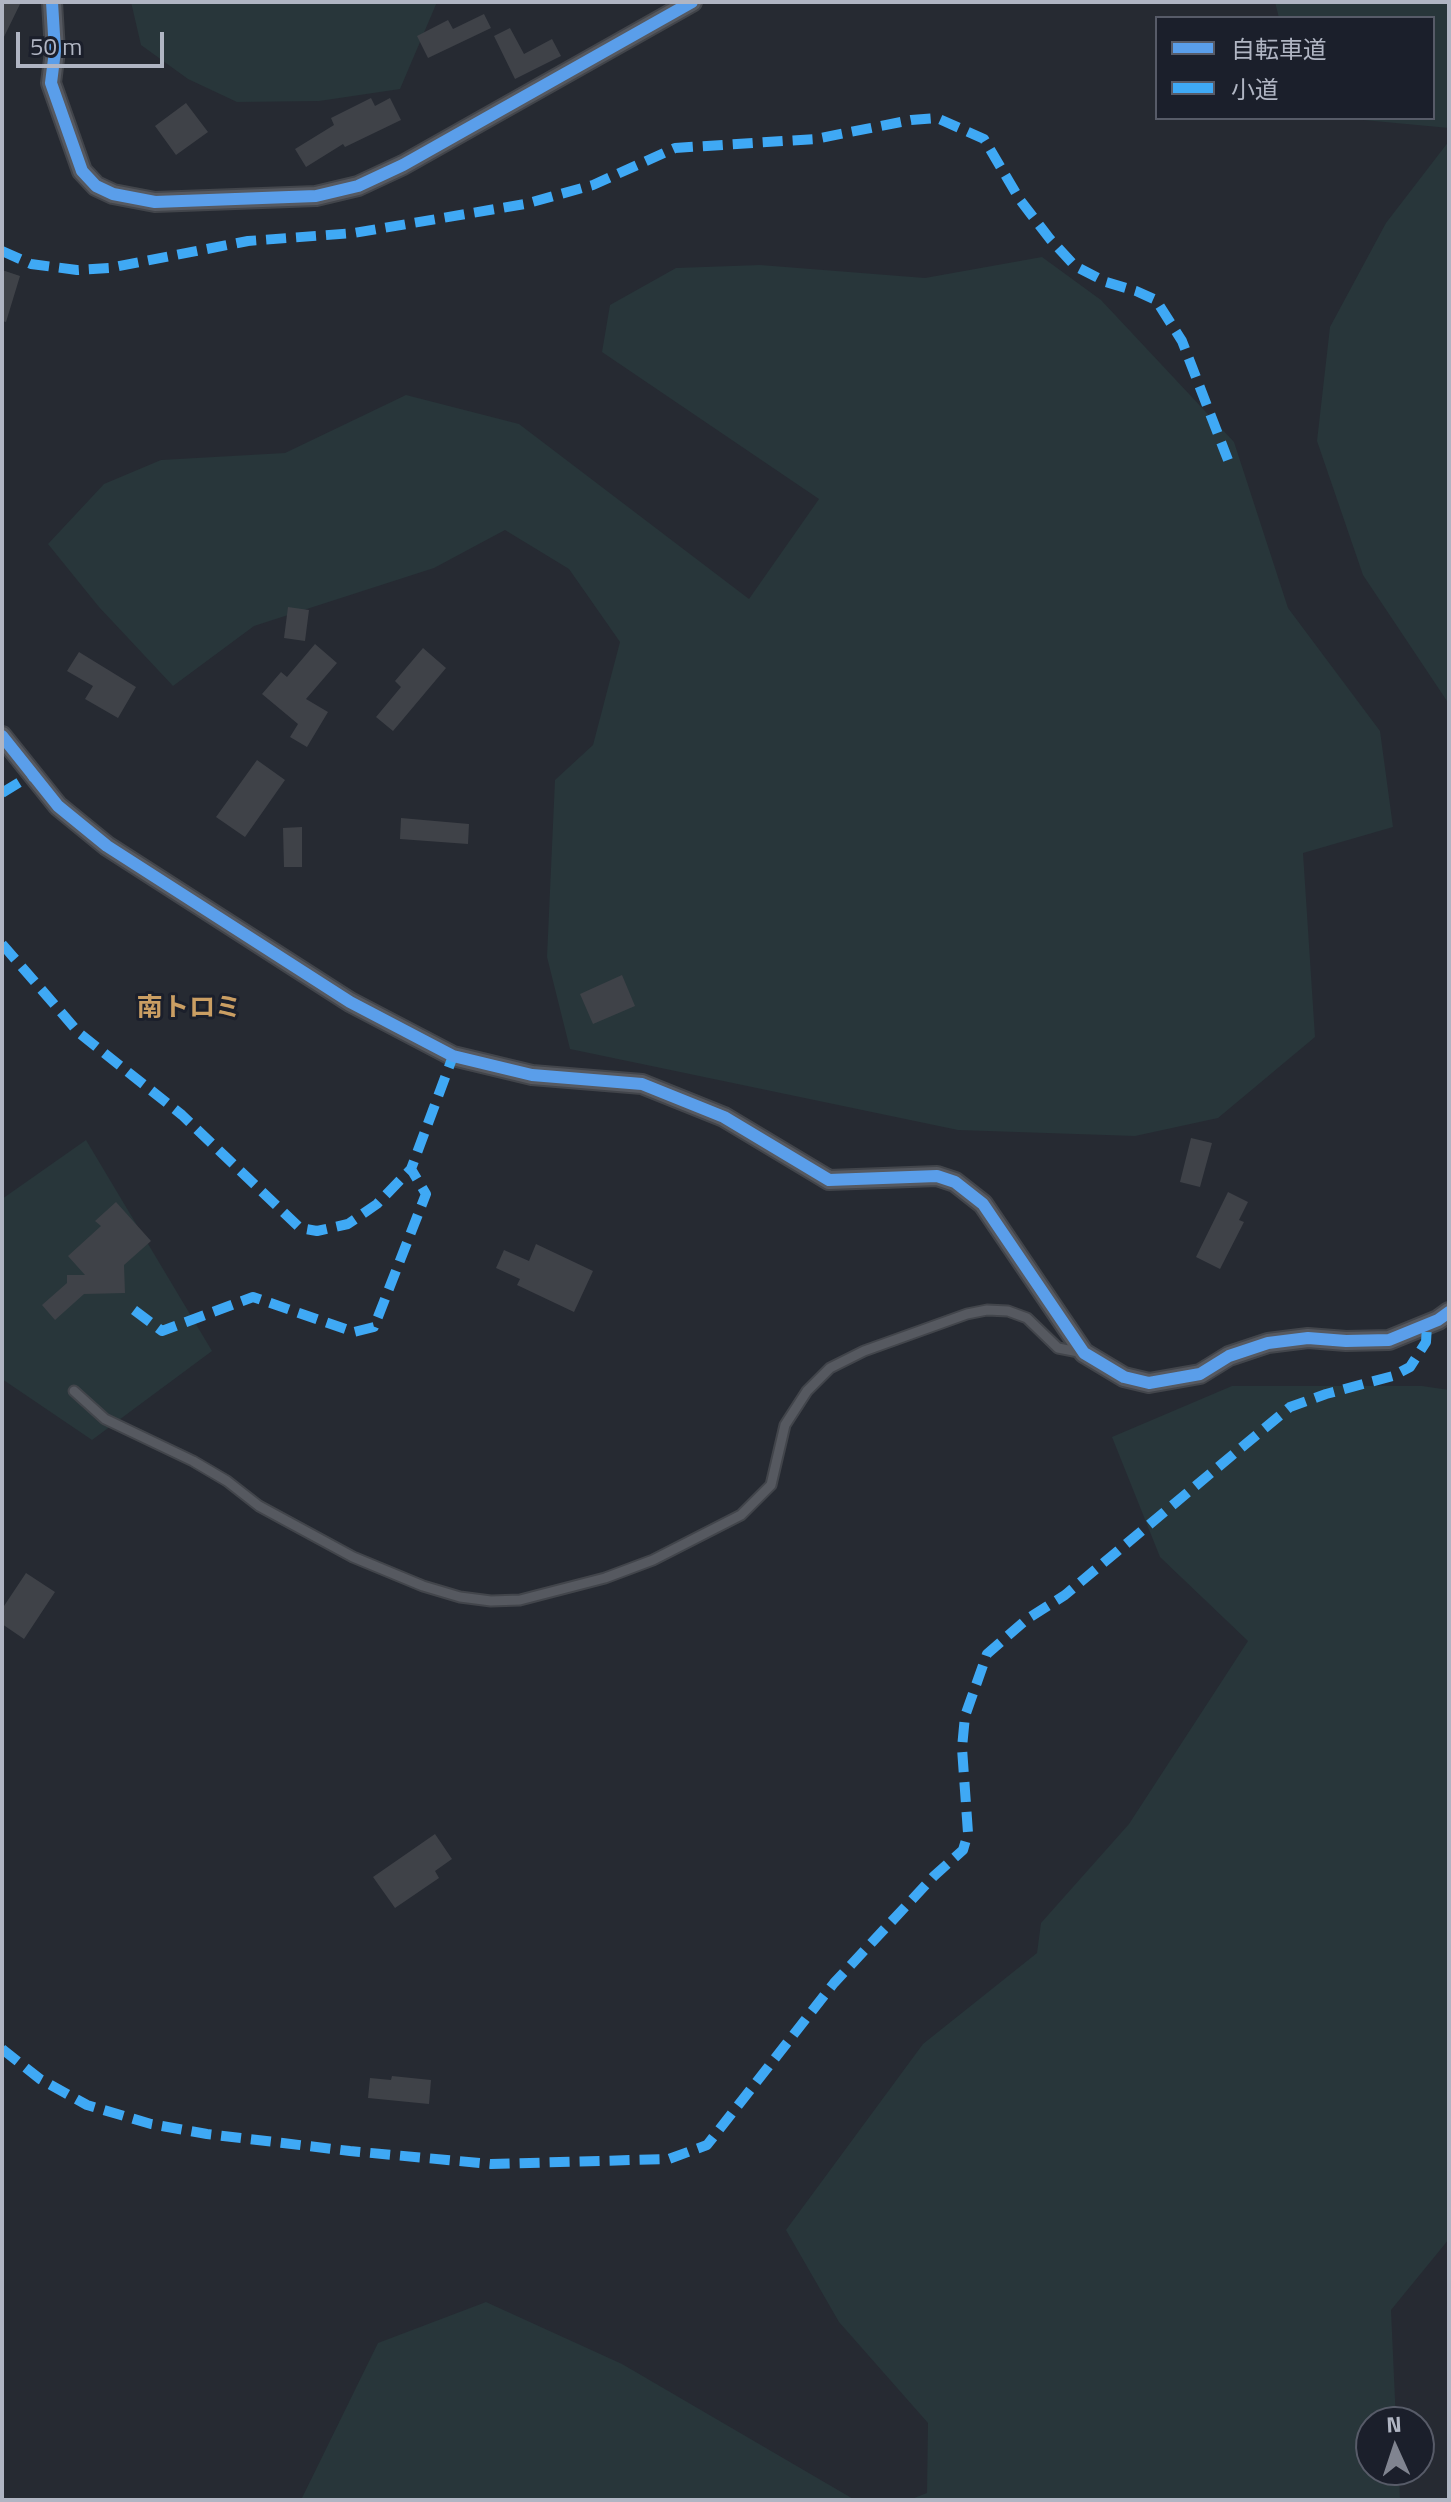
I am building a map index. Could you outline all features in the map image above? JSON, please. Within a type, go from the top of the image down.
[{"type":"street","points":[[52,2],[55,51],[51,83],[82,171],[96,186],[113,194],[155,202],[302,197],[358,186],[553,82],[692,2]]},
{"type":"street","points":[[2,736],[58,806],[107,846],[350,1002],[453,1056],[532,1075],[642,1084],[724,1117],[829,1180],[937,1176],[955,1182],[983,1204],[1084,1353],[1124,1377],[1149,1383],[1200,1374],[1229,1356],[1268,1343],[1308,1338],[1389,1340],[1427,1325],[1449,1312]]},
{"type":"lane","points":[[74,1391],[105,1419],[193,1461],[227,1481],[259,1506],[353,1557],[423,1586],[460,1597],[491,1601],[520,1600],[605,1578],[653,1560],[741,1515],[771,1485],[785,1425],[807,1391],[830,1368],[864,1351],[987,1310],[1008,1311],[1027,1318],[1058,1348],[1084,1353]]},
{"type":"shaded area","points":[[131,2],[437,2],[400,89],[319,101],[237,102],[188,79],[141,45]]},
{"type":"shaded area","points":[[1275,2],[1449,2],[1449,128],[1363,120],[1435,120],[1435,16],[1278,16]]},
{"type":"shaded area","points":[[1449,141],[1449,704],[1363,575],[1317,441],[1330,327],[1386,223]]},
{"type":"shaded area","points":[[1042,257],[1101,300],[1234,442],[1288,608],[1380,731],[1393,827],[1303,853],[1315,1037],[1218,1118],[1135,1136],[958,1130],[570,1049],[547,957],[555,780],[593,745],[620,642],[569,569],[505,530],[434,568],[254,626],[173,686],[99,607],[48,544],[104,484],[161,460],[285,453],[406,395],[519,424],[749,599],[819,499],[602,352],[610,305],[676,268],[760,265],[925,278]]},
{"type":"shaded area","points":[[86,1140],[212,1351],[92,1440],[2,1379],[2,1199]]},
{"type":"shaded area","points":[[1232,1386],[1422,1386],[1449,1390],[1449,2239],[1391,2310],[1395,2406],[1355,2406],[1355,2486],[1400,2486],[1400,2500],[909,2500],[927,2493],[928,2423],[839,2322],[786,2230],[923,2044],[1037,1953],[1041,1923],[1129,1824],[1248,1641],[1160,1557],[1112,1437]]},
{"type":"shaded area","points":[[486,2302],[622,2364],[855,2500],[301,2500],[378,2343]]},
{"type":"building","points":[[2,2],[21,2],[2,41]]},
{"type":"building","points":[[484,14],[491,28],[428,58],[417,36],[448,20],[453,29]]},
{"type":"building","points":[[510,28],[524,54],[552,39],[561,56],[515,79],[494,36]]},
{"type":"building","points":[[371,98],[375,106],[390,98],[401,120],[345,147],[343,144],[306,167],[295,149],[334,125],[331,118]]},
{"type":"building","points":[[186,103],[208,132],[176,155],[155,126]]},
{"type":"building","points":[[2,270],[20,276],[6,322],[2,321]]},
{"type":"building","points":[[288,607],[309,610],[305,641],[284,638]]},
{"type":"building","points":[[315,644],[337,663],[306,699],[328,712],[307,747],[290,737],[298,724],[262,694],[281,672],[287,677]]},
{"type":"building","points":[[423,648],[446,668],[393,731],[376,717],[401,687],[395,681]]},
{"type":"building","points":[[79,652],[136,687],[118,718],[85,699],[93,686],[67,671]]},
{"type":"building","points":[[257,760],[285,780],[245,837],[216,817]]},
{"type":"building","points":[[401,818],[469,824],[468,844],[400,839]]},
{"type":"building","points":[[302,827],[302,867],[284,867],[283,828]]},
{"type":"building","points":[[622,975],[635,1006],[593,1024],[580,994]]},
{"type":"building","points":[[1191,1138],[1212,1143],[1200,1187],[1180,1182]]},
{"type":"building","points":[[1228,1192],[1248,1202],[1239,1220],[1244,1222],[1220,1269],[1196,1257]]},
{"type":"building","points":[[116,1202],[151,1241],[124,1265],[125,1293],[84,1294],[55,1320],[42,1305],[67,1283],[67,1275],[85,1275],[68,1256],[101,1226],[95,1221]]},
{"type":"building","points":[[536,1244],[593,1271],[574,1312],[517,1285],[520,1279],[496,1268],[504,1250],[529,1261]]},
{"type":"building","points":[[26,1573],[55,1592],[24,1639],[2,1624],[2,1609]]},
{"type":"building","points":[[435,1834],[452,1859],[435,1871],[439,1878],[395,1908],[373,1877]]},
{"type":"building","points":[[392,2076],[431,2080],[429,2104],[368,2098],[370,2078],[391,2080]]},
{"type":"marked path","points":[[2,251],[31,264],[77,270],[109,268],[248,241],[354,233],[525,204],[593,185],[675,148],[815,139],[911,120],[937,118],[984,139],[1020,200],[1075,266],[1106,282],[1156,300],[1182,341],[1228,460]]},
{"type":"marked path","points":[[2,793],[33,774]]},
{"type":"marked path","points":[[2,944],[79,1033],[182,1115],[300,1228],[317,1231],[348,1224],[377,1204],[411,1169]]},
{"type":"marked path","points":[[134,1310],[162,1331],[253,1297],[354,1332],[374,1327],[426,1194],[411,1169],[453,1056]]},
{"type":"marked path","points":[[2,2049],[40,2079],[87,2105],[151,2124],[207,2134],[491,2164],[669,2159],[707,2145],[834,1983],[934,1876],[963,1850],[968,1833],[962,1748],[965,1716],[987,1654],[1027,1619],[1065,1595],[1290,1407],[1393,1376],[1410,1367],[1426,1342],[1427,1325]]},
{"type":"cycle path","points":[[52,2],[55,51],[51,83],[82,171],[96,186],[113,194],[155,202],[316,196],[358,186],[403,165],[692,2]]},
{"type":"cycle path","points":[[2,736],[58,806],[107,846],[350,1002],[453,1056],[532,1075],[642,1084],[724,1117],[829,1180],[937,1176],[955,1182],[983,1204],[1084,1353],[1124,1377],[1149,1383],[1200,1374],[1229,1356],[1268,1343],[1308,1338],[1389,1340],[1438,1320],[1449,1312]]},
{"type":"district","name":"南トロミ","points":[[189,1010]]}]
